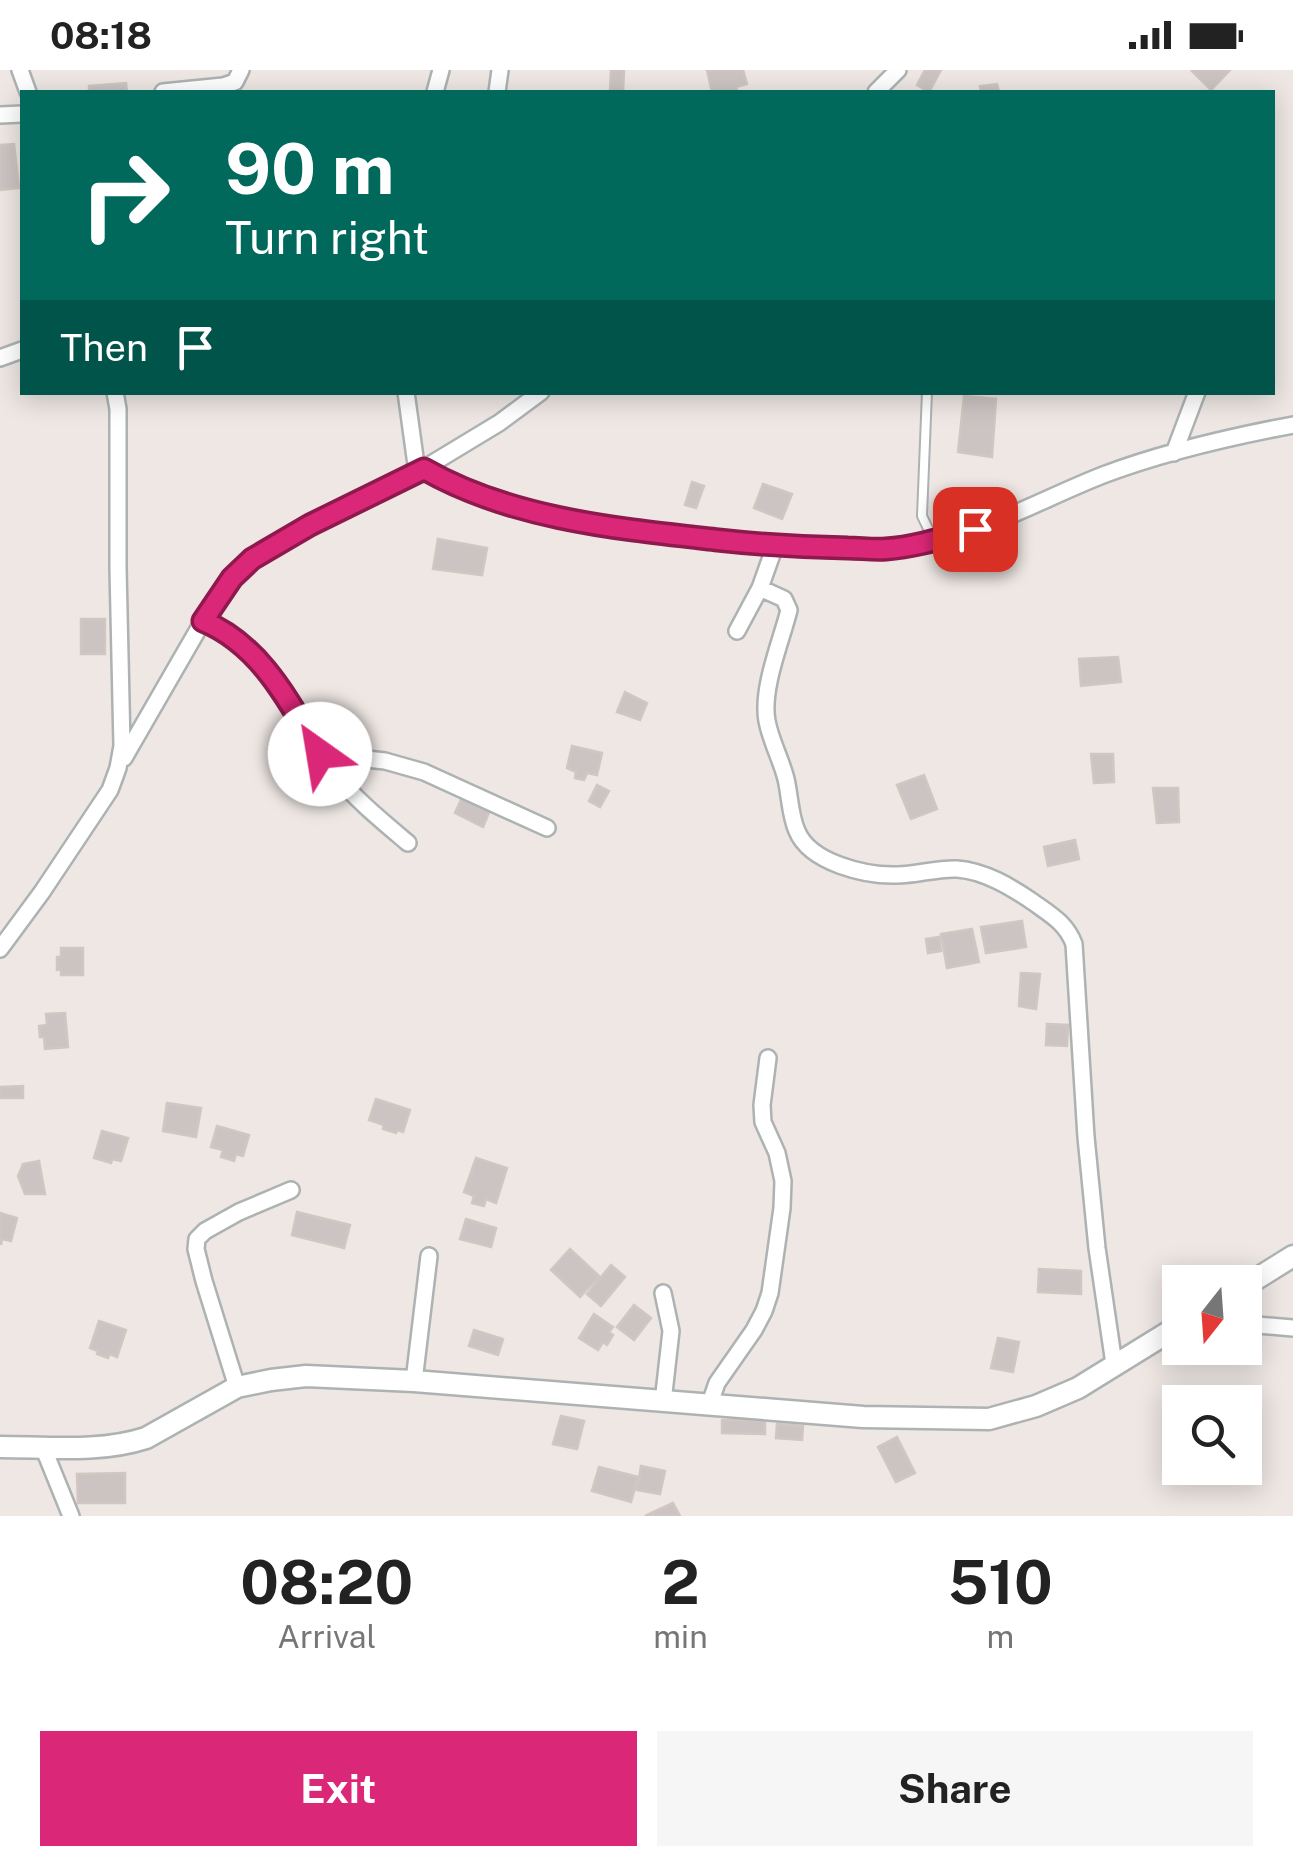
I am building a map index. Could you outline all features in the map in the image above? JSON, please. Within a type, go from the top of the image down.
[{"type":"street","points":[[183,90],[235,82],[240,70]]},
{"type":"street","points":[[878,90],[898,70]]},
{"type":"street","points":[[0,949],[110,790],[118,768],[122,746],[116,395]]},
{"type":"street","points":[[407,395],[420,470]]},
{"type":"street","points":[[118,768],[203,621],[232,578],[252,559],[420,470],[536,395]]},
{"type":"street","points":[[1174,453],[1196,395]]},
{"type":"street","points":[[420,470],[455,487],[576,521],[775,546],[886,549],[975,529],[1106,474],[1174,453],[1293,424]]},
{"type":"street","points":[[737,631],[760,588],[775,546]]},
{"type":"street","points":[[760,588],[784,599],[789,610],[766,698],[766,716],[785,775],[796,832],[806,846],[827,860],[870,874],[898,876],[959,869],[984,875],[1010,886],[1069,930],[1074,944],[1095,1229],[1114,1364]]},
{"type":"street","points":[[203,621],[237,639],[262,664],[320,754],[359,801],[408,842]]},
{"type":"street","points":[[320,754],[385,761],[424,772],[547,828]]},
{"type":"street","points":[[710,1406],[717,1383],[754,1330],[770,1292],[783,1181],[777,1153],[763,1122],[768,1058]]},
{"type":"street","points":[[237,1387],[204,1281],[197,1239],[205,1230],[239,1212],[291,1190]]},
{"type":"street","points":[[414,1381],[429,1256]]},
{"type":"street","points":[[1262,1275],[1293,1256]]},
{"type":"street","points":[[663,1402],[670,1331],[664,1294]]},
{"type":"street","points":[[1262,1325],[1293,1328]]},
{"type":"street","points":[[0,1448],[130,1443],[237,1387],[306,1376],[414,1381],[863,1418],[989,1418],[1036,1406],[1078,1388],[1162,1336]]},
{"type":"street","points":[[43,1447],[71,1516]]},
{"type":"lane","points":[[927,395],[921,501],[922,516],[934,541]]},
{"type":"building","points":[[611,70],[624,70],[623,90],[610,90]]},
{"type":"building","points":[[707,70],[743,70],[747,84],[736,87],[737,90],[712,90]]},
{"type":"building","points":[[925,70],[941,70],[930,90],[917,85]]},
{"type":"building","points":[[1194,70],[1230,70],[1211,90]]},
{"type":"building","points":[[126,83],[127,90],[89,90],[89,86]]},
{"type":"building","points":[[997,84],[998,90],[981,90],[980,86]]},
{"type":"building","points":[[14,144],[19,188],[0,190],[0,145]]},
{"type":"building","points":[[964,396],[996,399],[992,457],[958,452]]},
{"type":"building","points":[[692,482],[704,486],[696,508],[685,505]]},
{"type":"building","points":[[763,484],[792,494],[782,519],[754,508]]},
{"type":"building","points":[[438,539],[487,548],[482,575],[433,569]]},
{"type":"building","points":[[81,619],[105,619],[105,654],[81,654]]},
{"type":"building","points":[[1118,657],[1121,682],[1081,686],[1079,659]]},
{"type":"building","points":[[625,692],[647,703],[640,720],[617,712]]},
{"type":"building","points":[[572,746],[602,753],[597,775],[587,773],[584,780],[575,778],[576,772],[567,768]]},
{"type":"building","points":[[1091,754],[1113,754],[1114,782],[1094,783]]},
{"type":"building","points":[[924,775],[937,809],[911,819],[897,785]]},
{"type":"building","points":[[597,785],[609,791],[600,807],[589,801]]},
{"type":"building","points":[[1153,788],[1178,788],[1179,822],[1157,823]]},
{"type":"building","points":[[463,795],[490,810],[483,827],[455,813]]},
{"type":"building","points":[[1075,840],[1079,859],[1048,866],[1044,847]]},
{"type":"building","points":[[1022,921],[1026,947],[986,953],[981,927]]},
{"type":"building","points":[[972,929],[979,962],[947,968],[941,934]]},
{"type":"building","points":[[939,937],[941,951],[928,953],[926,939]]},
{"type":"building","points":[[61,948],[83,948],[83,975],[61,975],[57,957],[61,957]]},
{"type":"building","points":[[1021,973],[1040,974],[1036,1009],[1019,1006]]},
{"type":"building","points":[[65,1013],[68,1047],[45,1049],[39,1026],[47,1025],[46,1014]]},
{"type":"building","points":[[1047,1024],[1068,1025],[1067,1046],[1046,1045]]},
{"type":"building","points":[[23,1086],[23,1098],[0,1098],[0,1087]]},
{"type":"building","points":[[376,1099],[410,1110],[403,1132],[383,1129],[384,1125],[369,1120]]},
{"type":"building","points":[[167,1103],[201,1108],[196,1137],[163,1131]]},
{"type":"building","points":[[217,1126],[249,1135],[243,1156],[236,1154],[234,1161],[221,1157],[223,1150],[211,1147]]},
{"type":"building","points":[[102,1131],[128,1138],[121,1161],[112,1159],[111,1163],[94,1158]]},
{"type":"building","points":[[476,1158],[507,1168],[496,1203],[486,1199],[484,1206],[472,1203],[474,1196],[464,1192]]},
{"type":"building","points":[[39,1161],[45,1194],[25,1194],[18,1176],[23,1164]]},
{"type":"building","points":[[297,1212],[350,1225],[344,1248],[292,1235]]},
{"type":"building","points":[[0,1213],[17,1218],[11,1241],[2,1239],[1,1245]]},
{"type":"building","points":[[466,1219],[496,1228],[491,1247],[460,1239]]},
{"type":"building","points":[[570,1249],[599,1276],[580,1297],[551,1270]]},
{"type":"building","points":[[611,1265],[625,1277],[601,1306],[587,1294]]},
{"type":"building","points":[[1039,1269],[1081,1271],[1081,1294],[1038,1292]]},
{"type":"building","points":[[634,1305],[651,1318],[634,1340],[617,1327]]},
{"type":"building","points":[[594,1314],[613,1327],[607,1345],[603,1342],[598,1350],[579,1338]]},
{"type":"building","points":[[99,1321],[126,1330],[117,1357],[110,1354],[108,1358],[90,1348]]},
{"type":"building","points":[[474,1330],[503,1339],[498,1355],[469,1346]]},
{"type":"building","points":[[998,1338],[1019,1342],[1013,1372],[991,1368]]},
{"type":"building","points":[[561,1416],[584,1421],[577,1449],[553,1444]]},
{"type":"building","points":[[722,1420],[765,1420],[765,1434],[722,1433]]},
{"type":"building","points":[[777,1424],[803,1426],[802,1440],[776,1438]]},
{"type":"building","points":[[897,1437],[915,1473],[896,1482],[878,1447]]},
{"type":"building","points":[[641,1466],[665,1471],[660,1494],[637,1490]]},
{"type":"building","points":[[599,1467],[638,1477],[631,1502],[592,1491]]},
{"type":"building","points":[[125,1473],[125,1503],[78,1503],[77,1474]]},
{"type":"building","points":[[673,1503],[680,1516],[645,1516]]},
{"type":"route","points":[[320,754],[262,664],[237,639],[203,621],[232,578],[252,559],[310,525],[424,469],[455,487],[576,521],[775,546],[886,549],[975,529]]}]
